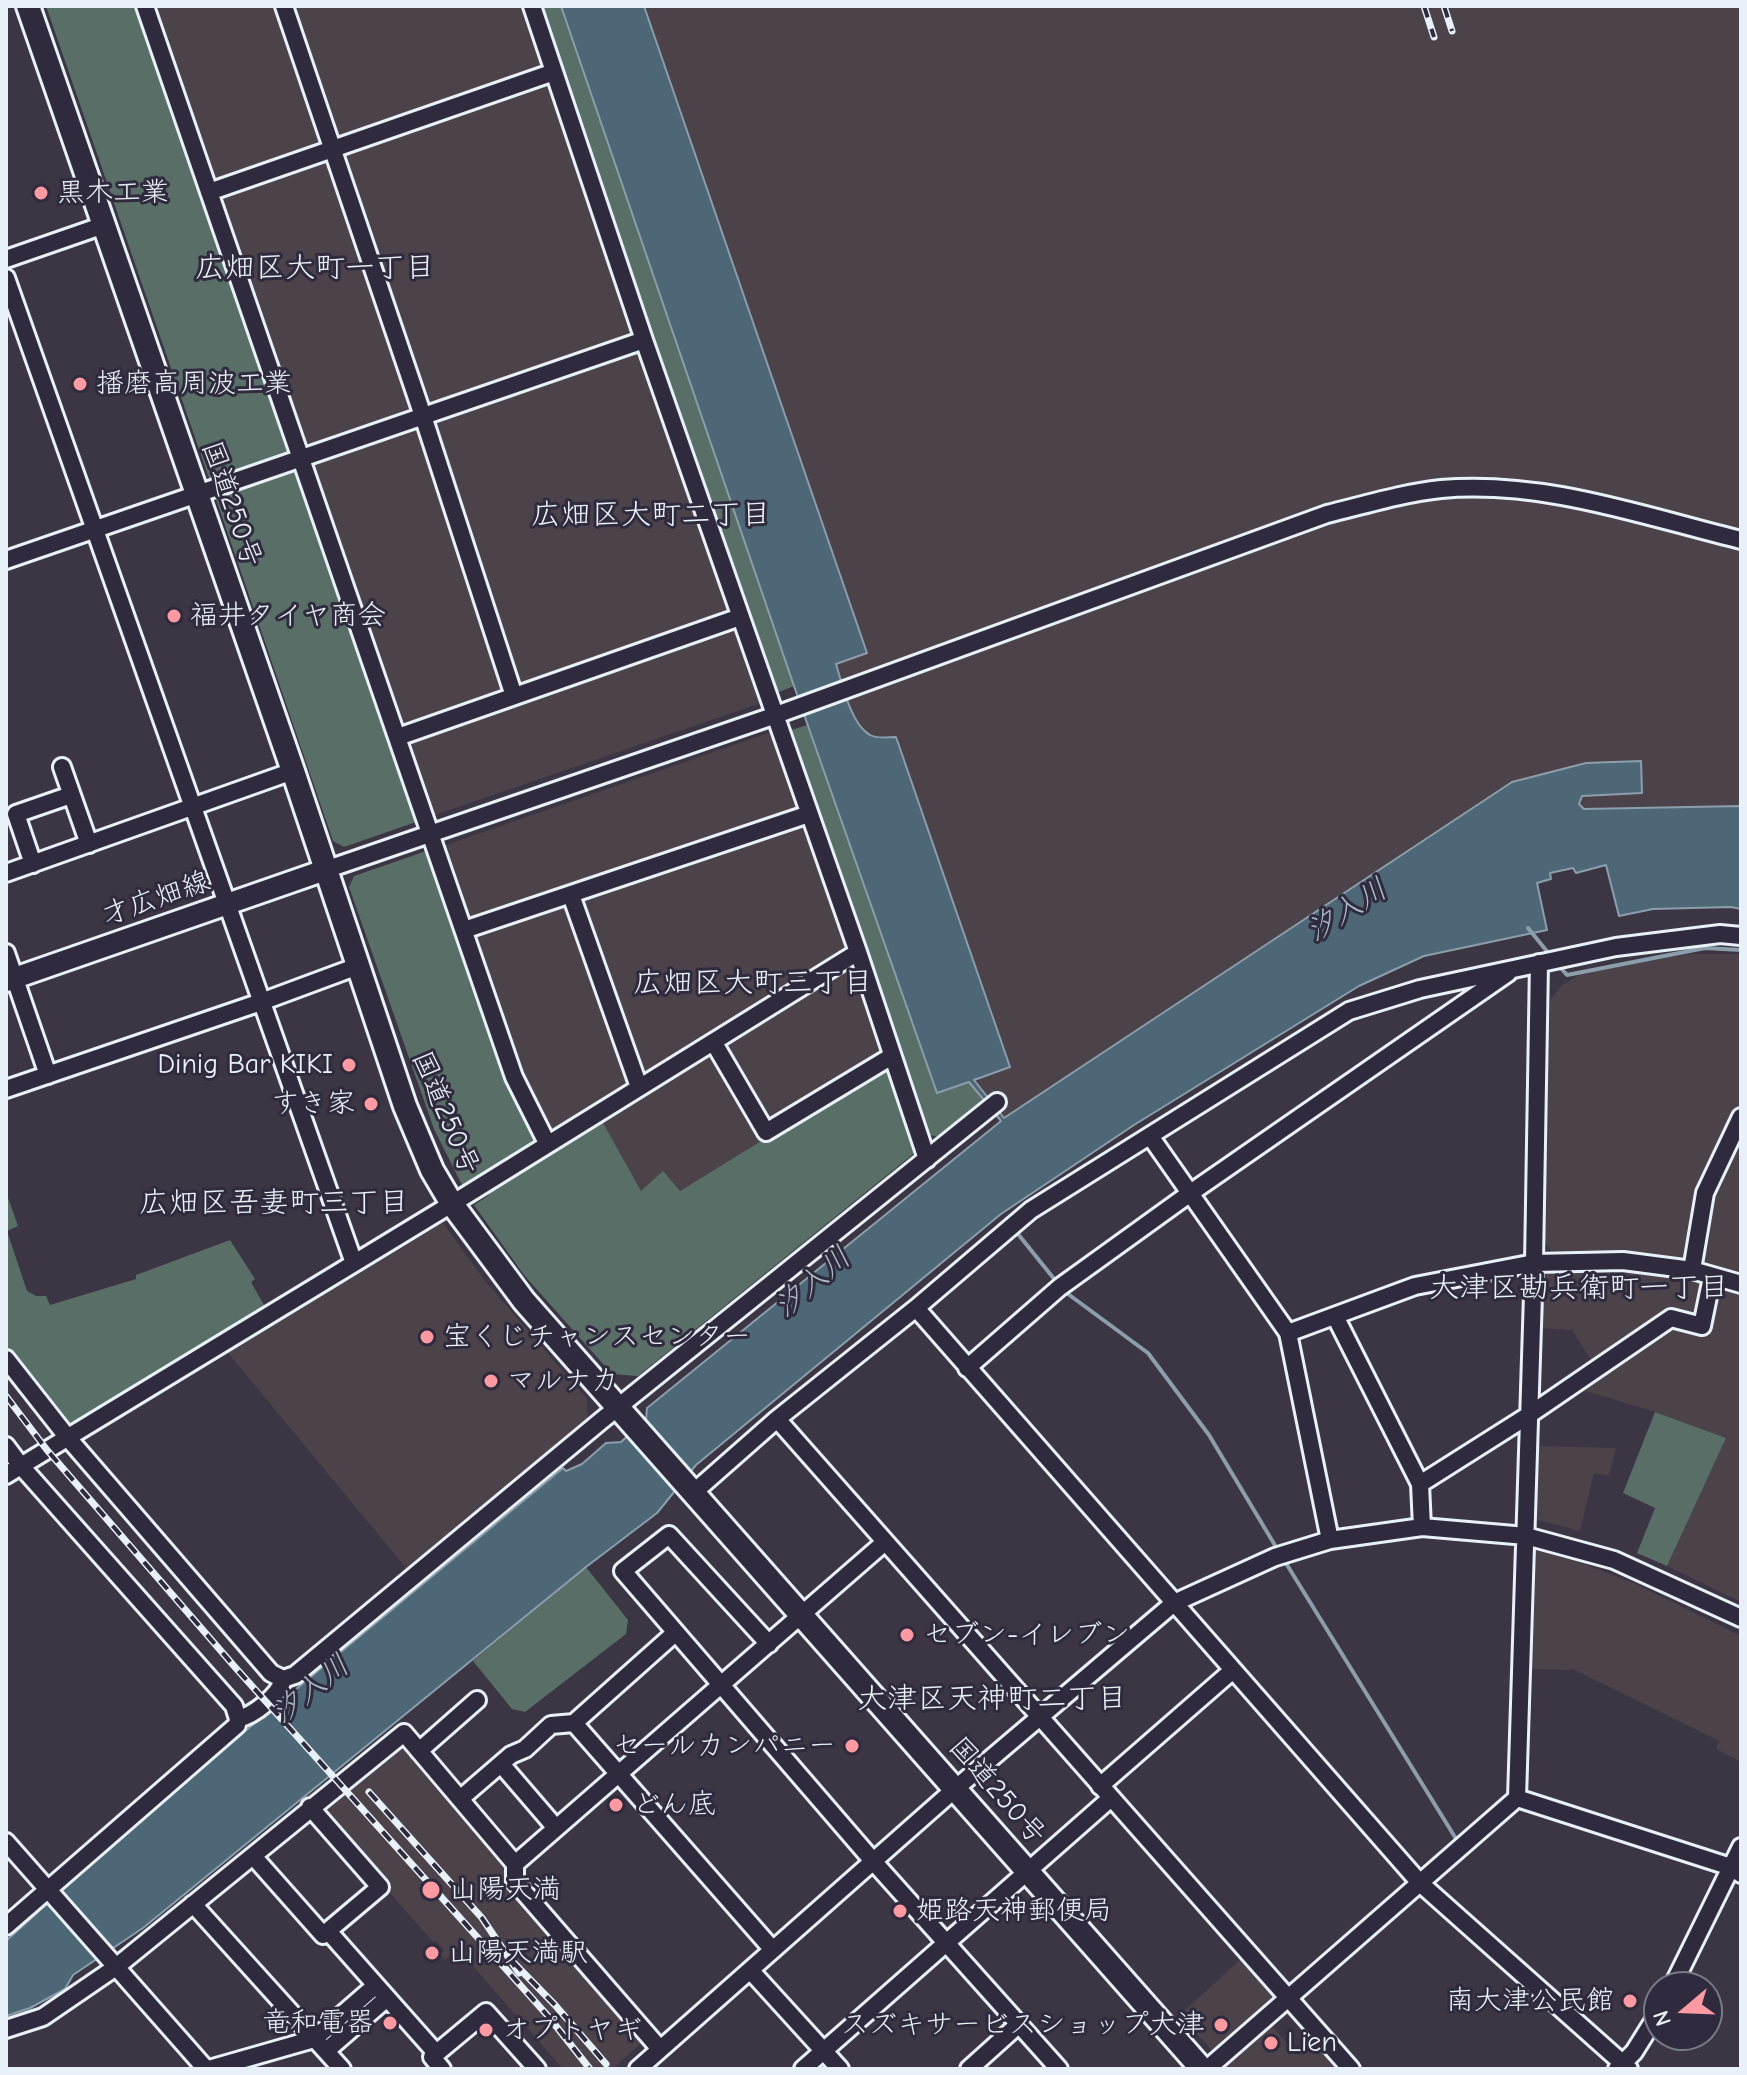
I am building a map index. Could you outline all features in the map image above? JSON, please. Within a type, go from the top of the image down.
[{"type":"highway","name":"国道250号","points":[[28,6],[293,771],[405,1106],[432,1170],[452,1204],[524,1301],[1027,1872],[1205,2069]]},
{"type":"main road","name":"才広畑線","points":[[10,979],[325,870]]},
{"type":"street","points":[[145,6],[514,1077],[547,1143]]},
{"type":"street","points":[[284,6],[514,696]]},
{"type":"street","points":[[532,6],[927,1159]]},
{"type":"street","points":[[209,192],[554,72]]},
{"type":"street","points":[[6,259],[104,225]]},
{"type":"street","points":[[6,278],[354,1263]]},
{"type":"street","points":[[6,560],[644,340]]},
{"type":"street","points":[[325,870],[796,708],[1327,514],[1440,489],[1505,488],[1605,504],[1741,540]]},
{"type":"street","points":[[398,737],[740,617]]},
{"type":"street","points":[[62,767],[89,844]]},
{"type":"street","points":[[6,873],[293,771]]},
{"type":"street","points":[[33,864],[16,814],[71,795]]},
{"type":"street","points":[[464,930],[809,814]]},
{"type":"street","points":[[571,895],[639,1087]]},
{"type":"street","points":[[693,1493],[777,1419],[916,1308],[1031,1210],[1349,1011],[1420,989],[1616,947],[1720,934],[1741,936]]},
{"type":"street","points":[[6,1475],[858,952]]},
{"type":"street","points":[[6,953],[10,979],[48,1075]]},
{"type":"street","points":[[1205,2069],[1517,1798],[1534,1263],[1539,963]]},
{"type":"street","points":[[6,1089],[358,966]]},
{"type":"street","points":[[967,1368],[1060,1287],[1517,967]]},
{"type":"street","points":[[714,1043],[766,1132],[892,1056]]},
{"type":"street","points":[[6,1359],[68,1438],[271,1673],[283,1679],[295,1675],[618,1408],[992,1106]]},
{"type":"street","points":[[1692,1270],[1705,1193],[1741,1117]]},
{"type":"street","points":[[1150,1136],[1288,1333],[1330,1540]]},
{"type":"street","points":[[1288,1333],[1415,1286],[1534,1263],[1623,1261],[1692,1270],[1741,1284]]},
{"type":"street","points":[[1420,1484],[1529,1415],[1671,1318],[1702,1326],[1712,1277]]},
{"type":"street","points":[[916,1308],[1420,1883],[1623,2067],[1643,2038]]},
{"type":"street","points":[[1335,1316],[1420,1484],[1422,1527]]},
{"type":"street","points":[[777,1419],[1351,2069]]},
{"type":"street","points":[[6,1446],[234,1706],[238,1719],[237,1725],[6,1926]]},
{"type":"street","points":[[638,2069],[955,1789],[1174,1603],[1275,1557],[1330,1540],[1422,1527],[1526,1536],[1614,1560],[1741,1618]]},
{"type":"street","points":[[769,1644],[669,1535],[623,1571],[873,1861],[1059,2069]]},
{"type":"street","points":[[515,1864],[885,1542]]},
{"type":"street","points":[[460,1799],[551,1725],[574,1723],[675,1633]]},
{"type":"street","points":[[803,2069],[1027,1872],[1233,1670]]},
{"type":"street","points":[[238,1719],[248,1717],[282,1687],[283,1679]]},
{"type":"street","points":[[419,1751],[477,1700]]},
{"type":"street","points":[[574,1723],[773,1950]]},
{"type":"street","points":[[6,2029],[43,2017],[116,1967],[404,1733],[515,1864],[515,1882],[660,2049]]},
{"type":"street","points":[[501,1764],[556,1828]]},
{"type":"street","points":[[1517,1798],[1736,1870]]},
{"type":"street","points":[[253,1856],[323,1935],[380,1887],[310,1807]]},
{"type":"street","points":[[1681,1971],[1736,1870],[1741,1847]]},
{"type":"street","points":[[9,1850],[49,1890],[208,2069],[330,2058],[381,1992]]},
{"type":"street","points":[[193,1904],[330,2058]]},
{"type":"street","points":[[328,1931],[439,2061],[486,2012],[537,2069]]},
{"type":"street","points":[[750,1970],[840,2069]]},
{"type":"street","points":[[969,2069],[1019,2024]]},
{"type":"shaded area","points":[[155,6],[525,6],[764,702],[432,816]]},
{"type":"shaded area","points":[[645,6],[1741,6],[1741,806],[1584,809],[1578,803],[1582,796],[1642,793],[1641,761],[1512,782],[1005,1118],[974,1080],[1009,1067],[879,738],[867,734],[852,712],[836,664],[867,652]]},
{"type":"shaded area","points":[[774,731],[849,951],[556,1129],[548,1130],[521,1071],[443,846]]},
{"type":"shaded area","points":[[1687,954],[1741,954],[1741,1275],[1676,1257],[1553,1254],[1542,1237],[1550,1000],[1562,985],[1581,974]]},
{"type":"shaded area","points":[[847,968],[856,969],[889,1062],[680,1191],[663,1172],[641,1192],[602,1121]]},
{"type":"shaded area","points":[[443,1223],[485,1281],[587,1399],[588,1425],[411,1574],[228,1353]]},
{"type":"shaded area","points":[[1611,1270],[1707,1284],[1741,1295],[1741,1602],[1667,1566],[1726,1438],[1576,1388],[1598,1371],[1572,1330],[1540,1328],[1541,1279],[1547,1272]]},
{"type":"shaded area","points":[[1538,1446],[1616,1448],[1609,1476],[1594,1473],[1580,1531],[1534,1519]]},
{"type":"shaded area","points":[[1534,1550],[1581,1563],[1636,1584],[1741,1636],[1741,1762],[1716,1749],[1719,1741],[1571,1668],[1529,1669]]},
{"type":"shaded area","points":[[402,1743],[499,1855],[516,1893],[644,2041],[612,2069],[563,2069],[458,1949],[445,1960],[440,1954],[444,1950],[436,1941],[433,1942],[317,1810]]},
{"type":"shaded area","points":[[1243,1957],[1275,1992],[1274,2001],[1215,2054],[1180,2015]]},
{"type":"shaded area","points":[[1271,2025],[1298,2055],[1316,2039],[1342,2069],[1228,2069],[1226,2066]]},
{"type":"green space","points":[[46,6],[137,6],[290,448],[286,455],[210,481]]},
{"type":"green space","points":[[537,6],[561,6],[794,686],[774,694]]},
{"type":"green space","points":[[291,470],[298,473],[419,821],[344,847],[333,841],[215,496]]},
{"type":"green space","points":[[807,725],[937,1092],[969,1082],[985,1104],[943,1138],[925,1134],[788,731]]},
{"type":"green space","points":[[429,850],[503,1069],[534,1137],[532,1144],[463,1187],[434,1129],[349,887],[354,876]]},
{"type":"green space","points":[[889,1062],[917,1151],[638,1376],[612,1374],[524,1275],[474,1205],[489,1195],[486,1191],[602,1121],[641,1191],[663,1171],[680,1191]]},
{"type":"green space","points":[[6,1192],[18,1226],[7,1231],[27,1291],[36,1296],[46,1296],[50,1305],[136,1279],[136,1275],[230,1240],[255,1279],[251,1282],[265,1307],[71,1428],[62,1426],[6,1348]]},
{"type":"green space","points":[[1655,1412],[1726,1438],[1667,1566],[1637,1553],[1655,1508],[1623,1493]]},
{"type":"green space","points":[[586,1567],[628,1620],[626,1634],[525,1712],[512,1709],[473,1661]]},
{"type":"water","name":"汐入川","points":[[561,6],[644,6],[867,653],[836,664],[844,692],[863,730],[876,737],[896,737],[1010,1067],[974,1080],[1004,1118],[1512,782],[1586,763],[1641,761],[1642,793],[1582,796],[1579,804],[1584,809],[1741,806],[1741,909],[1653,909],[1619,916],[1606,865],[1576,873],[1573,868],[1550,873],[1551,879],[1537,883],[1547,930],[1424,956],[1359,986],[1134,1125],[1001,1214],[696,1465],[657,1513],[586,1567],[143,1928],[73,1975],[65,1989],[30,2008],[6,2016],[6,1941],[156,1805],[563,1468],[566,1471],[582,1464],[606,1443],[621,1442],[646,1419],[647,1408],[1001,1121],[969,1082],[937,1093]]},
{"type":"waterway","points":[[1528,928],[1550,955]]},
{"type":"waterway","points":[[1558,965],[1567,975],[1705,948],[1741,950]]},
{"type":"waterway","points":[[1014,1229],[1059,1285]]},
{"type":"waterway","points":[[1064,1291],[1148,1353],[1209,1435],[1279,1552]]},
{"type":"waterway","points":[[1284,1560],[1458,1842]]},
{"type":"railway","points":[[1424,6],[1434,37]]},
{"type":"railway","points":[[1444,6],[1452,31]]},
{"type":"railway","points":[[6,1396],[47,1450],[234,1666],[548,2016],[590,2069]]},
{"type":"railway","points":[[369,1792],[482,1918],[519,1973]]},
{"type":"railway","points":[[513,1962],[606,2064]]},
{"type":"place","name":"黒木工業","points":[[41,193]]},
{"type":"place","name":"播磨高周波工業","points":[[80,384]]},
{"type":"place","name":"福井タイヤ商会","points":[[174,616]]},
{"type":"place","name":"Dinig Bar KIKI","points":[[349,1065]]},
{"type":"place","name":"すき家","points":[[371,1104]]},
{"type":"place","name":"宝くじチャンスセンター","points":[[427,1337]]},
{"type":"place","name":"マルナカ","points":[[491,1381]]},
{"type":"place","name":"セブン-イレブン","points":[[907,1635]]},
{"type":"place","name":"セールカンパニー","points":[[852,1746]]},
{"type":"place","name":"どん底","points":[[616,1805]]},
{"type":"place","name":"山陽天満","points":[[431,1890]]},
{"type":"place","name":"姫路天神郵便局","points":[[900,1911]]},
{"type":"place","name":"山陽天満駅","points":[[432,1953]]},
{"type":"place","name":"南大津公民館","points":[[1630,2001]]},
{"type":"place","name":"竜和電器","points":[[390,2023]]},
{"type":"place","name":"スズキサービスショップ大津","points":[[1221,2025]]},
{"type":"place","name":"オプトヤギ","points":[[486,2030]]},
{"type":"place","name":"Lien","points":[[1271,2043]]},
{"type":"district","name":"広畑区大町一丁目","points":[[315,269]]},
{"type":"district","name":"広畑区大町二丁目","points":[[651,516]]},
{"type":"district","name":"広畑区大町三丁目","points":[[753,984]]},
{"type":"district","name":"広畑区吾妻町三丁目","points":[[274,1204]]},
{"type":"district","name":"大津区勘兵衛町一丁目","points":[[1579,1289]]},
{"type":"district","name":"大津区天神町二丁目","points":[[992,1700]]}]
